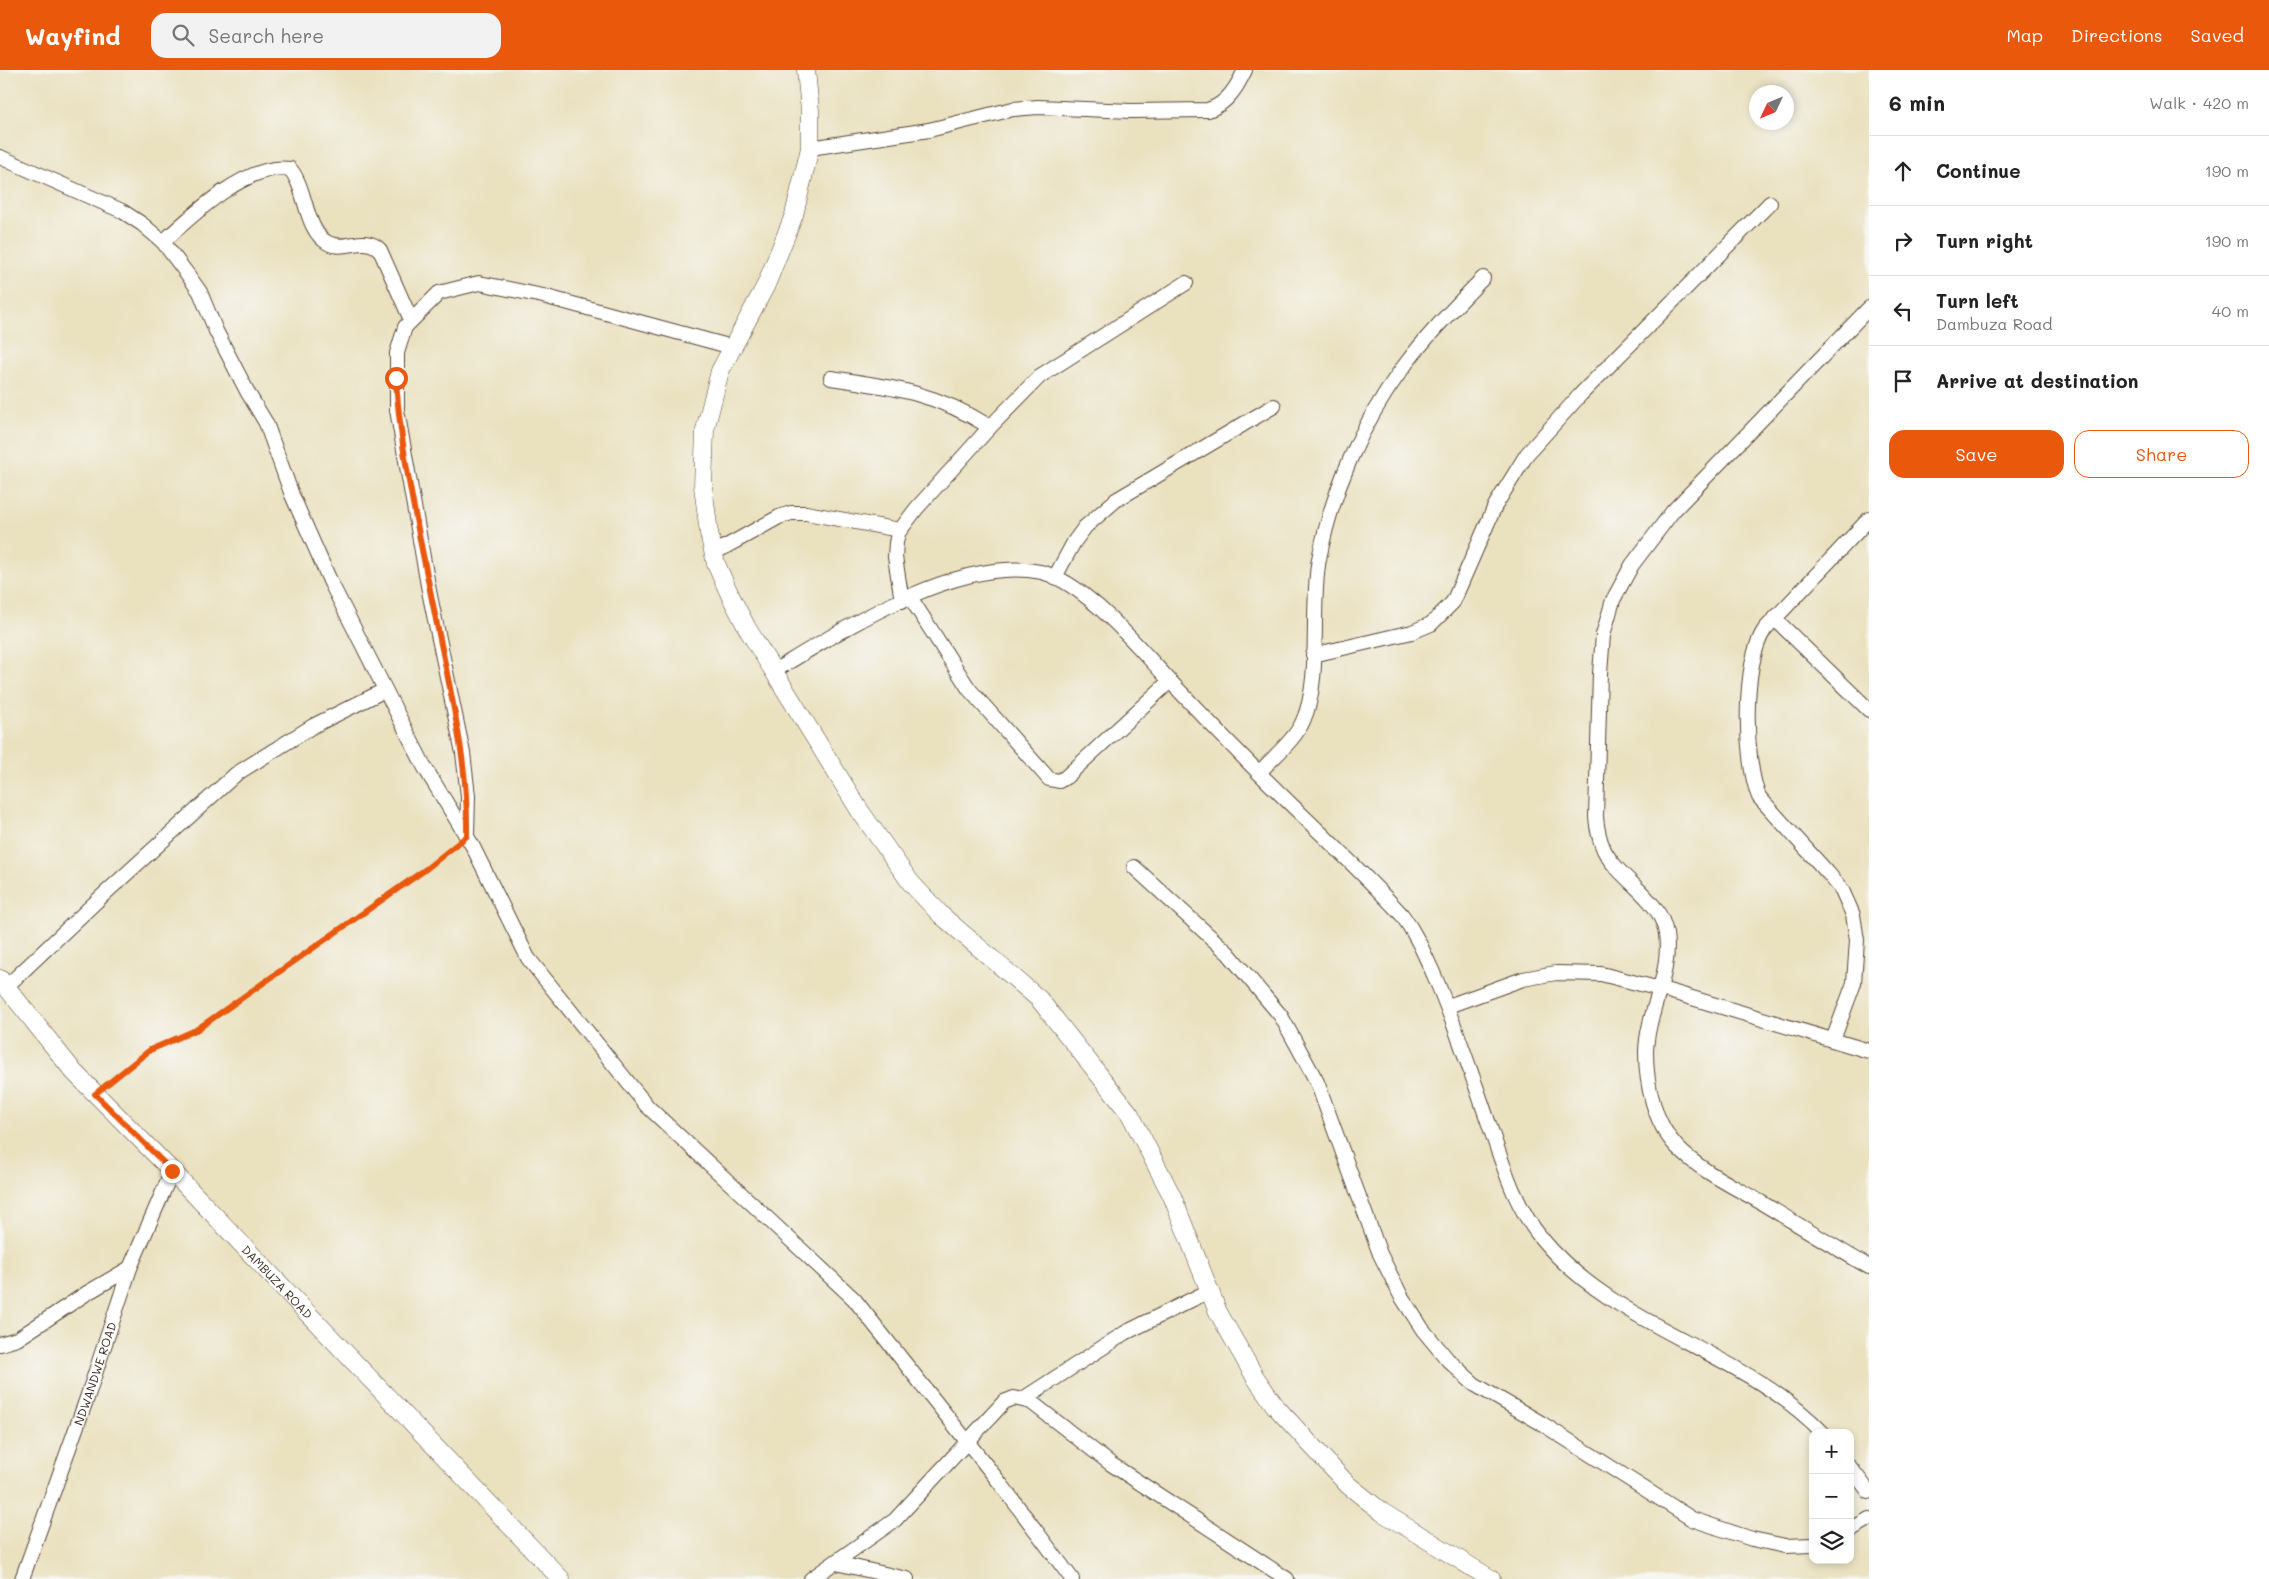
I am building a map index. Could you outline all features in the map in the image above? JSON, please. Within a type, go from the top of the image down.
[{"type":"street","points":[[806,70],[810,111],[810,148],[794,215],[766,286],[720,371],[705,430],[703,486],[716,564],[747,628],[860,811],[912,883],[941,915],[1039,999],[1130,1114],[1172,1196],[1208,1291],[1255,1378],[1276,1407],[1331,1469],[1382,1512],[1491,1579]]},
{"type":"street","points":[[810,148],[929,130],[1013,109],[1038,107],[1131,111],[1208,110],[1215,108],[1228,98],[1245,70]]},
{"type":"street","points":[[0,157],[122,211],[142,224],[163,242],[200,292],[216,331],[266,423],[292,495],[332,583],[425,768],[467,836],[528,958],[647,1106],[854,1299],[968,1442],[1072,1579]]},
{"type":"street","points":[[163,242],[190,217],[244,179],[279,167],[290,169],[299,181],[314,227],[321,237],[337,246],[370,243],[380,250],[410,320]]},
{"type":"street","points":[[1313,655],[1412,632],[1431,624],[1443,614],[1456,595],[1495,506],[1527,454],[1581,394],[1770,203]]},
{"type":"street","points":[[1259,773],[1303,723],[1311,691],[1314,599],[1319,558],[1343,475],[1376,409],[1403,367],[1483,278]]},
{"type":"street","points":[[1170,681],[1066,777],[1054,781],[1049,779],[983,706],[906,599],[895,556],[900,530],[916,509],[990,427],[1040,376],[1186,283]]},
{"type":"street","points":[[467,836],[468,796],[463,753],[429,591],[397,410],[397,353],[405,328],[410,320],[439,293],[480,284],[543,296],[732,347]]},
{"type":"street","points":[[1869,308],[1673,511],[1632,565],[1614,600],[1603,635],[1600,663],[1596,817],[1598,835],[1604,851],[1662,918],[1667,952],[1662,989],[1653,1009],[1647,1035],[1646,1073],[1657,1112],[1676,1146],[1709,1172],[1869,1266]]},
{"type":"street","points":[[832,378],[903,389],[947,403],[990,427]]},
{"type":"street","points":[[1055,577],[1074,542],[1085,527],[1116,500],[1274,406]]},
{"type":"street","points":[[714,552],[791,513],[806,513],[900,530]]},
{"type":"street","points":[[1833,1040],[1854,983],[1857,940],[1853,915],[1842,890],[1764,804],[1754,787],[1748,735],[1751,674],[1760,637],[1774,618],[1869,519]]},
{"type":"street","points":[[774,671],[850,625],[906,599],[954,580],[990,572],[1027,571],[1055,577],[1076,589],[1132,640],[1259,773],[1402,915],[1418,940],[1448,1006],[1516,1199],[1541,1238],[1568,1266],[1610,1297],[1786,1399],[1819,1429]]},
{"type":"street","points":[[1774,618],[1869,710]]},
{"type":"street","points":[[3,983],[236,774],[313,726],[385,690]]},
{"type":"street","points":[[1134,867],[1228,953],[1281,1016],[1316,1082],[1380,1254],[1401,1296],[1423,1330],[1448,1360],[1474,1384],[1541,1423],[1692,1519],[1752,1538],[1785,1546],[1809,1545]]},
{"type":"street","points":[[1448,1006],[1523,979],[1556,973],[1601,974],[1662,989],[1869,1050]]},
{"type":"street","name":"DAMBUZA ROAD","points":[[3,983],[74,1072],[172,1171],[561,1579]]},
{"type":"street","name":"NDWANDWE ROAD","points":[[22,1579],[87,1398],[130,1268],[172,1171]]},
{"type":"street","points":[[0,1344],[17,1339],[87,1293],[130,1268]]},
{"type":"street","points":[[1023,1398],[1125,1333],[1208,1291]]},
{"type":"street","points":[[811,1579],[896,1520],[1004,1402],[1014,1398],[1023,1398],[1032,1402],[1111,1464],[1287,1579]]},
{"type":"street","points":[[1854,1472],[1869,1492]]},
{"type":"street","points":[[1854,1528],[1869,1519]]},
{"type":"street","points":[[836,1563],[907,1579]]},
{"type":"path","points":[[95,1094],[150,1050],[196,1030],[426,869],[467,836]]},
{"type":"route","points":[[172,1171],[95,1094],[150,1050],[196,1030],[256,986],[426,869],[467,836],[468,796],[463,753],[429,591],[402,445],[397,410],[396,378]]}]
